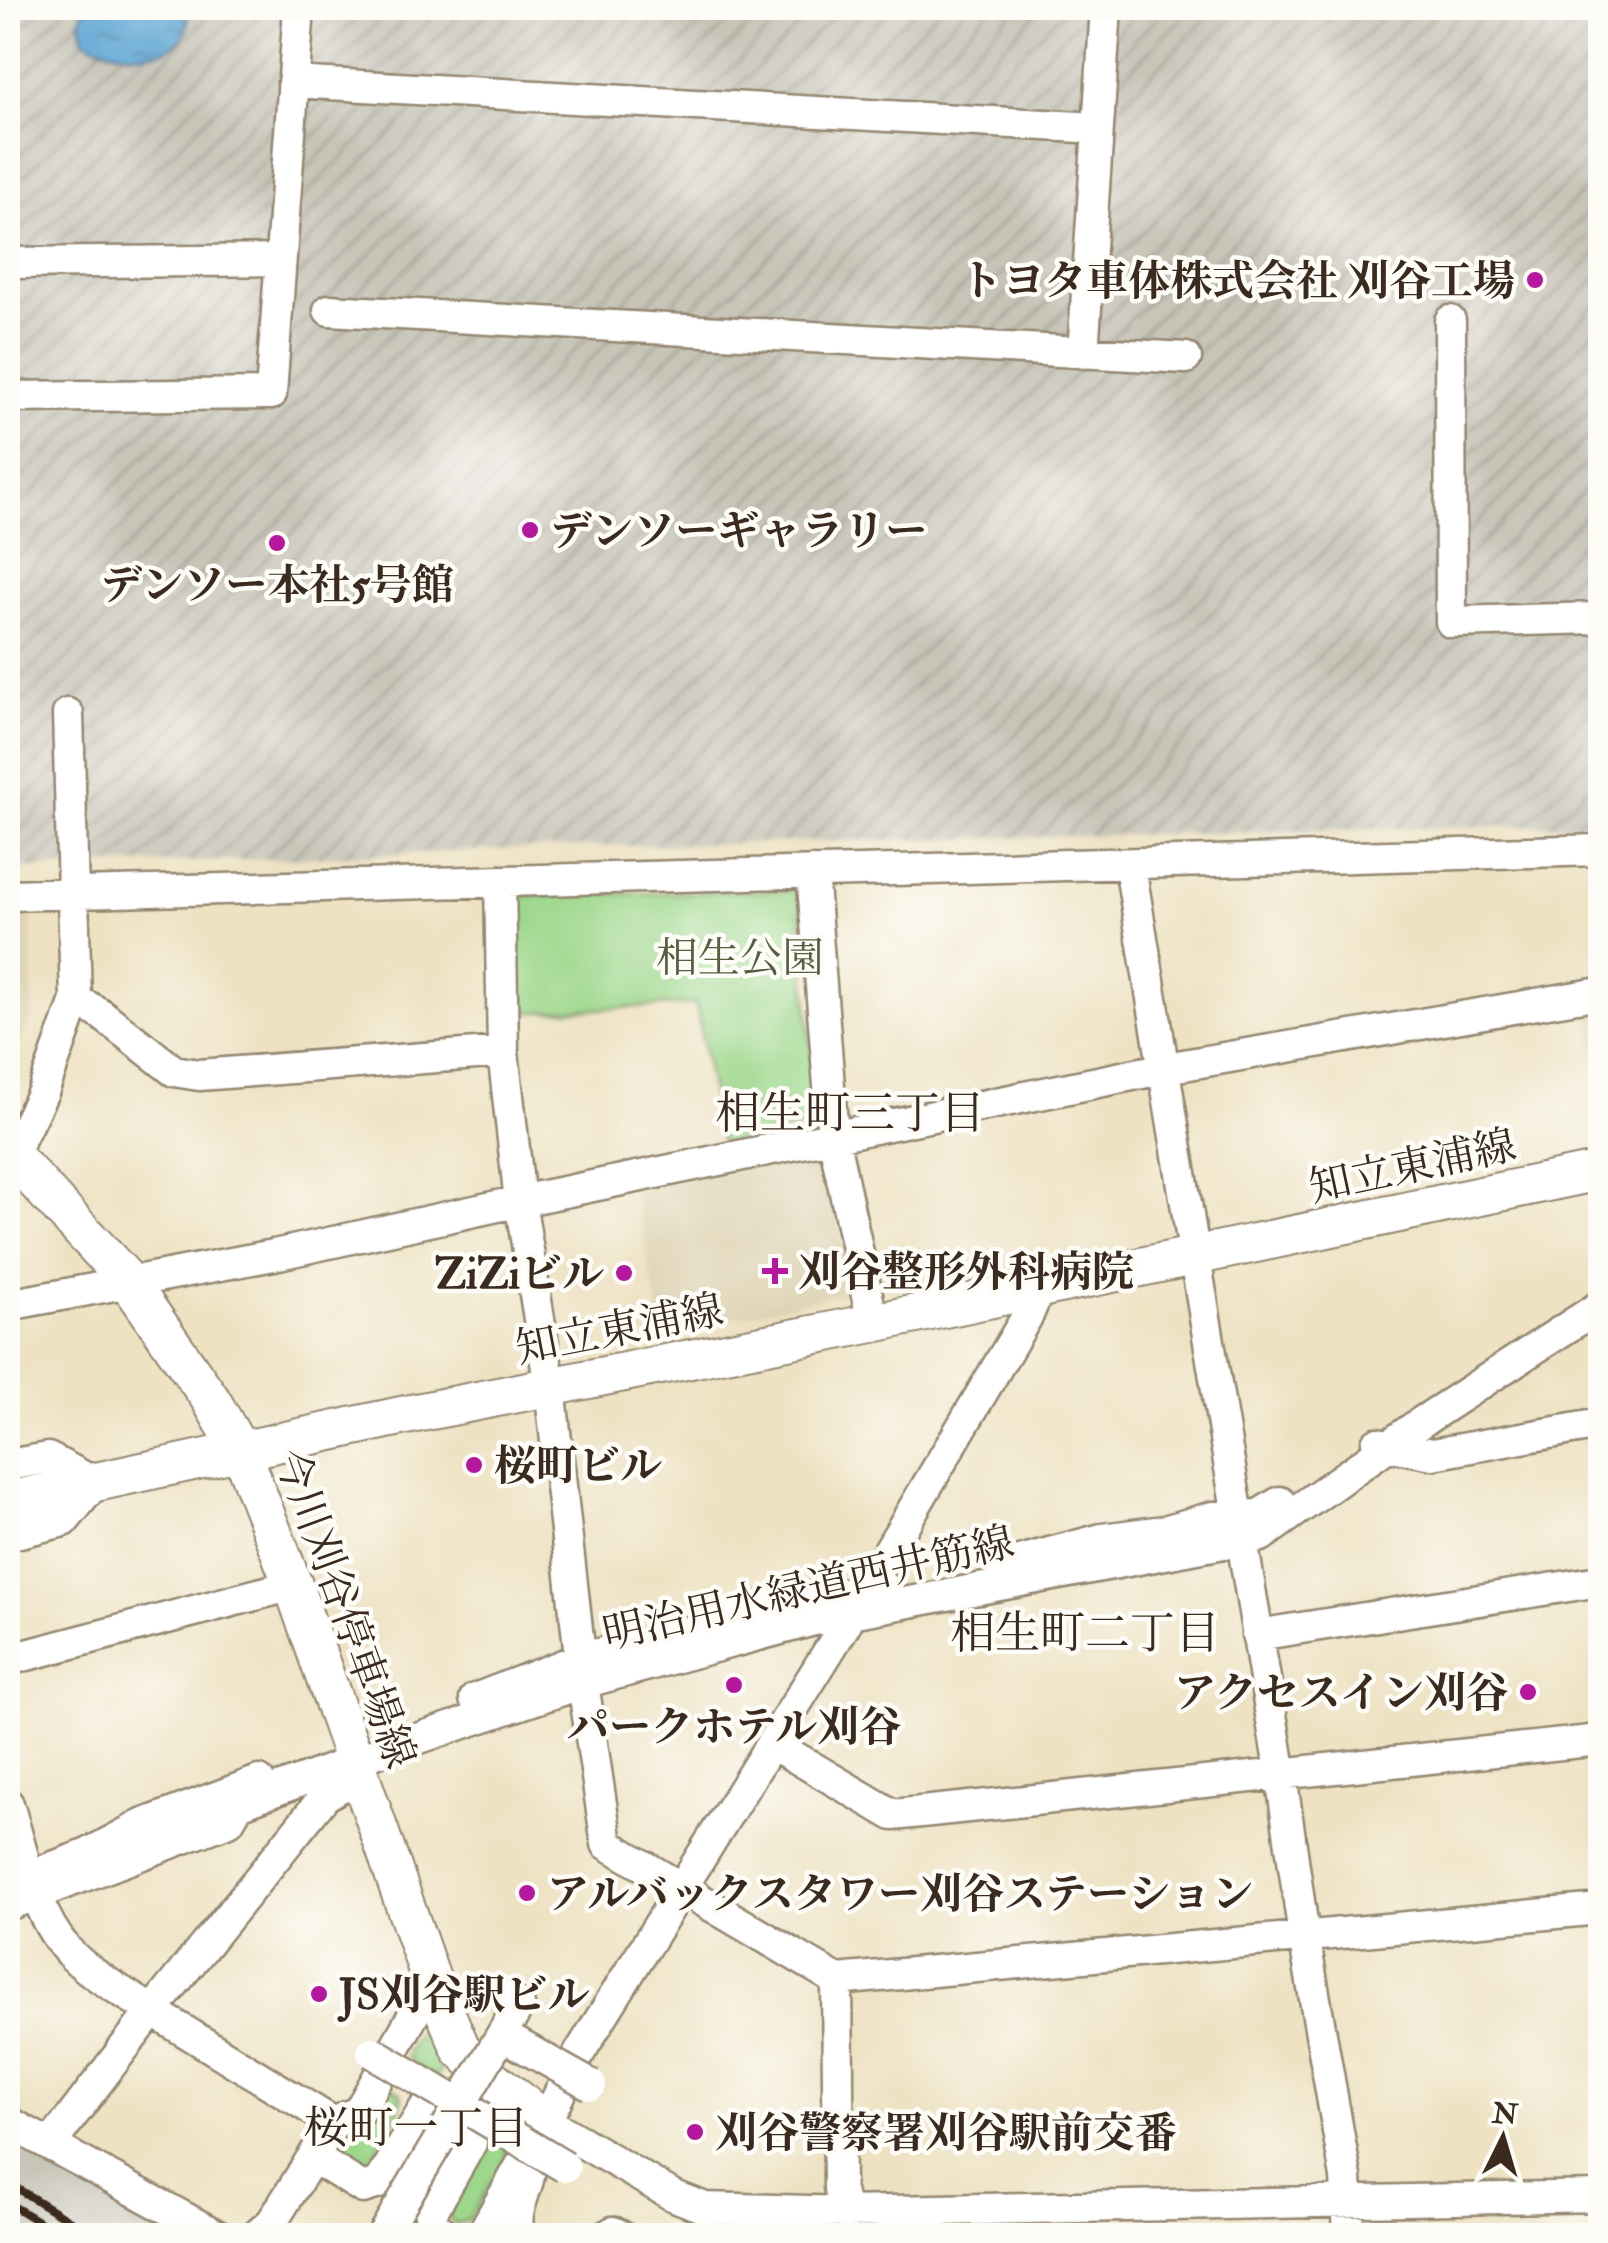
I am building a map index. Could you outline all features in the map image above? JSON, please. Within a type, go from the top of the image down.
[{"type":"main road","name":"今川刈谷停車場線","points":[[10,1153],[128,1281],[211,1400],[241,1452],[294,1585],[432,1982],[461,2048],[492,2079],[546,2121]]},
{"type":"main road","name":"知立東浦線","points":[[15,1487],[94,1483],[1600,1172]]},
{"type":"street","points":[[8,397],[271,394],[298,8]]},
{"type":"street","points":[[1083,354],[1106,8]]},
{"type":"street","points":[[293,82],[1098,128]]},
{"type":"street","points":[[8,262],[280,260]]},
{"type":"street","points":[[330,310],[1186,358]]},
{"type":"street","points":[[1450,321],[1452,622],[1600,618]]},
{"type":"street","points":[[10,1153],[44,1092],[76,1000],[68,714]]},
{"type":"street","points":[[8,895],[1600,850]]},
{"type":"street","points":[[1130,866],[1346,2177],[1349,2236]]},
{"type":"street","points":[[812,872],[833,1136],[873,1323]]},
{"type":"street","points":[[500,880],[502,1052],[520,1202],[550,1387],[606,1844],[837,1980],[1600,1909]]},
{"type":"street","points":[[8,1306],[1166,1068],[1600,993]]},
{"type":"street","points":[[76,1000],[101,1014],[174,1071],[199,1074],[502,1052]]},
{"type":"street","points":[[481,2236],[580,2052],[856,1604],[1028,1315],[1038,1289]]},
{"type":"street","points":[[1380,1443],[1600,1290]]},
{"type":"street","points":[[1380,1443],[1600,1306]]},
{"type":"street","points":[[1380,1443],[1434,1454],[1600,1424]]},
{"type":"street","name":"明治用水緑道西井筋線","points":[[8,1906],[25,1885],[230,1822],[239,1804],[582,1671],[774,1602],[856,1604],[1102,1539],[1164,1531],[1213,1518],[1240,1528],[1380,1443]]},
{"type":"street","points":[[8,1535],[64,1521],[94,1483]]},
{"type":"street","points":[[1257,1635],[1600,1581]]},
{"type":"street","points":[[8,1660],[294,1585]]},
{"type":"street","points":[[772,1743],[894,1816],[1600,1740]]},
{"type":"street","points":[[50,2145],[152,2010],[354,1761]]},
{"type":"street","points":[[8,1804],[25,1885],[68,1952],[152,2010],[334,2123]]},
{"type":"street","points":[[837,1980],[839,2187],[852,2224]]},
{"type":"street","points":[[256,2236],[272,2222],[334,2123],[358,2111],[376,2062],[432,1982]]},
{"type":"street","points":[[382,2236],[519,2005],[504,1997]]},
{"type":"street","points":[[502,2035],[591,2085]]},
{"type":"street","points":[[376,2062],[471,2127],[471,2143],[430,2215],[433,2226],[450,2236]]},
{"type":"street","points":[[376,2062],[461,2104],[565,2167]]},
{"type":"street","points":[[314,2158],[362,2188],[380,2183],[428,2101]]},
{"type":"street","points":[[546,2121],[672,2195],[733,2223],[852,2224],[1347,2199],[1600,2196]]},
{"type":"street","points":[[8,2122],[218,2236]]},
{"type":"street","points":[[518,2170],[530,2177],[518,2208],[516,2229],[520,2236]]},
{"type":"street","points":[[606,2236],[612,2232],[620,2236]]},
{"type":"shaded area","points":[[8,8],[1600,8],[1600,824],[570,847],[8,869]]},
{"type":"shaded area","points":[[31,907],[33,1014],[8,1065],[8,908]]},
{"type":"shaded area","points":[[1600,1005],[1600,1078],[1587,1007]]},
{"type":"shaded area","name":"刈谷整形外科病院","points":[[826,1150],[853,1291],[663,1334],[633,1188]]},
{"type":"shaded area","points":[[8,2144],[176,2235],[8,2235]]},
{"type":"green space","name":"相生公園","points":[[799,890],[817,1124],[721,1144],[696,1004],[515,1013],[518,896]]},
{"type":"green space","points":[[423,2026],[440,2071],[435,2078],[407,2059],[408,2049]]},
{"type":"green space","points":[[392,2087],[401,2093],[401,2102],[392,2125],[378,2149],[354,2172],[335,2160],[336,2151],[363,2124],[382,2089]]},
{"type":"green space","points":[[484,2130],[507,2137],[506,2158],[469,2220],[456,2224],[449,2218],[449,2209]]},
{"type":"water","points":[[83,8],[186,8],[187,27],[181,40],[169,49],[134,54],[116,51],[84,40],[80,22]]},
{"type":"railway","points":[[8,2183],[95,2236]]},
{"type":"railway","points":[[8,2203],[62,2236]]},
{"type":"place","name":"トヨタ車体株式会社 刈谷工場","points":[[1535,280]]},
{"type":"place","name":"デンソーギャラリー","points":[[530,530]]},
{"type":"place","name":"デンソー本社5号館","points":[[277,543]]},
{"type":"place","name":"刈谷整形外科病院","points":[[775,1271]]},
{"type":"place","name":"ZiZiビル","points":[[624,1273]]},
{"type":"place","name":"桜町ビル","points":[[474,1465]]},
{"type":"place","name":"パークホテル刈谷","points":[[734,1685]]},
{"type":"place","name":"アクセスイン刈谷","points":[[1528,1692]]},
{"type":"place","name":"アルバックスタワー刈谷ステーション","points":[[527,1893]]},
{"type":"place","name":"JS刈谷駅ビル","points":[[319,1994]]},
{"type":"place","name":"刈谷警察署刈谷駅前交番","points":[[695,2132]]},
{"type":"district","name":"相生町三丁目","points":[[850,1112]]},
{"type":"district","name":"相生町二丁目","points":[[1085,1632]]},
{"type":"district","name":"桜町一丁目","points":[[416,2127]]}]
